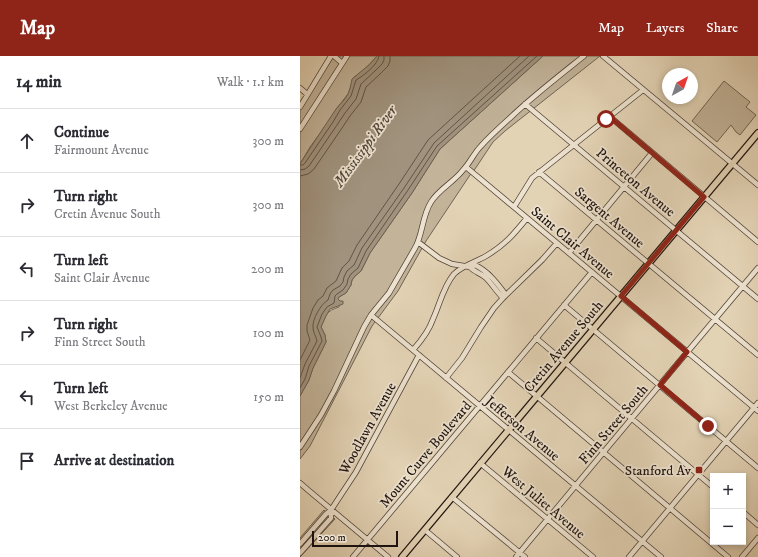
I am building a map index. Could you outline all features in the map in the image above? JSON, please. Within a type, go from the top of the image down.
[{"type":"main road","name":"Cretin Avenue South","points":[[402,557],[758,133]]},
{"type":"street","points":[[300,107],[333,56],[342,63]]},
{"type":"street","points":[[300,129],[347,56]]},
{"type":"street","points":[[300,447],[321,415],[334,391],[364,327],[371,315],[389,292],[418,242],[426,212],[434,198],[466,167],[476,151],[484,142],[525,104],[584,56]]},
{"type":"street","points":[[603,56],[758,186]]},
{"type":"street","points":[[300,88],[307,94]]},
{"type":"street","points":[[514,207],[532,178],[643,90]]},
{"type":"street","name":"Princeton Avenue","points":[[525,104],[758,299]]},
{"type":"street","points":[[609,116],[758,242]]},
{"type":"street","points":[[569,252],[652,153]]},
{"type":"street","name":"Saint Clair Avenue","points":[[466,167],[756,409]]},
{"type":"street","name":"Sargent Avenue","points":[[539,172],[758,355]]},
{"type":"street","points":[[413,350],[429,329],[445,290],[455,274],[501,247],[527,218]]},
{"type":"street","points":[[418,242],[439,258],[452,264],[468,266],[486,278],[504,297]]},
{"type":"street","points":[[446,378],[462,358],[487,317],[504,297],[542,260],[556,243]]},
{"type":"street","points":[[452,264],[455,269],[455,274]]},
{"type":"street","name":"Finn Street South","points":[[516,557],[758,268]]},
{"type":"street","name":"Mount Curve Boulevard","points":[[352,557],[592,272]]},
{"type":"street","points":[[564,305],[758,468]]},
{"type":"street","name":"Jefferson Avenue","points":[[371,315],[661,557]]},
{"type":"street","points":[[536,338],[710,485]]},
{"type":"street","name":"Woodlawn Avenue","points":[[332,510],[356,472],[419,355]]},
{"type":"street","points":[[508,372],[728,557]]},
{"type":"street","points":[[629,557],[726,441],[756,409],[758,403]]},
{"type":"street","name":"West Juliet Avenue","points":[[480,463],[593,557]]},
{"type":"street","points":[[301,484],[388,557]]},
{"type":"street","points":[[452,497],[525,557]]},
{"type":"street","points":[[300,544],[326,514],[332,510]]},
{"type":"street","points":[[300,553],[330,518],[332,510]]},
{"type":"street","points":[[746,515],[758,525]]},
{"type":"street","points":[[425,530],[457,557]]},
{"type":"street","points":[[742,557],[758,538]]},
{"type":"shaded area","points":[[334,56],[377,56],[369,65],[354,77],[348,94],[310,147],[300,164],[300,110]]},
{"type":"shaded area","points":[[543,56],[600,56],[493,142],[426,241],[398,291],[372,326],[310,446],[300,459],[300,396],[326,342],[325,335],[321,327],[325,316],[331,310],[339,307],[340,301],[337,299],[346,293],[352,280],[361,271],[370,253],[412,193],[440,149]]},
{"type":"shaded area","points":[[724,81],[750,102],[746,107],[756,115],[740,135],[731,125],[717,142],[692,121]]},
{"type":"shaded area","points":[[324,510],[335,519],[300,557],[300,538]]},
{"type":"water","name":"Mississippi River","points":[[377,56],[543,56],[440,149],[412,193],[370,253],[361,271],[352,280],[346,293],[339,297],[338,299],[343,301],[343,304],[330,309],[326,316],[321,327],[325,335],[326,342],[300,396],[300,164],[336,109],[347,96],[352,79]]},
{"type":"place","name":"Stanford Av","points":[[699,470]]},
{"type":"route","points":[[606,119],[609,116],[704,197],[621,296],[687,352],[660,385],[708,426]]}]
